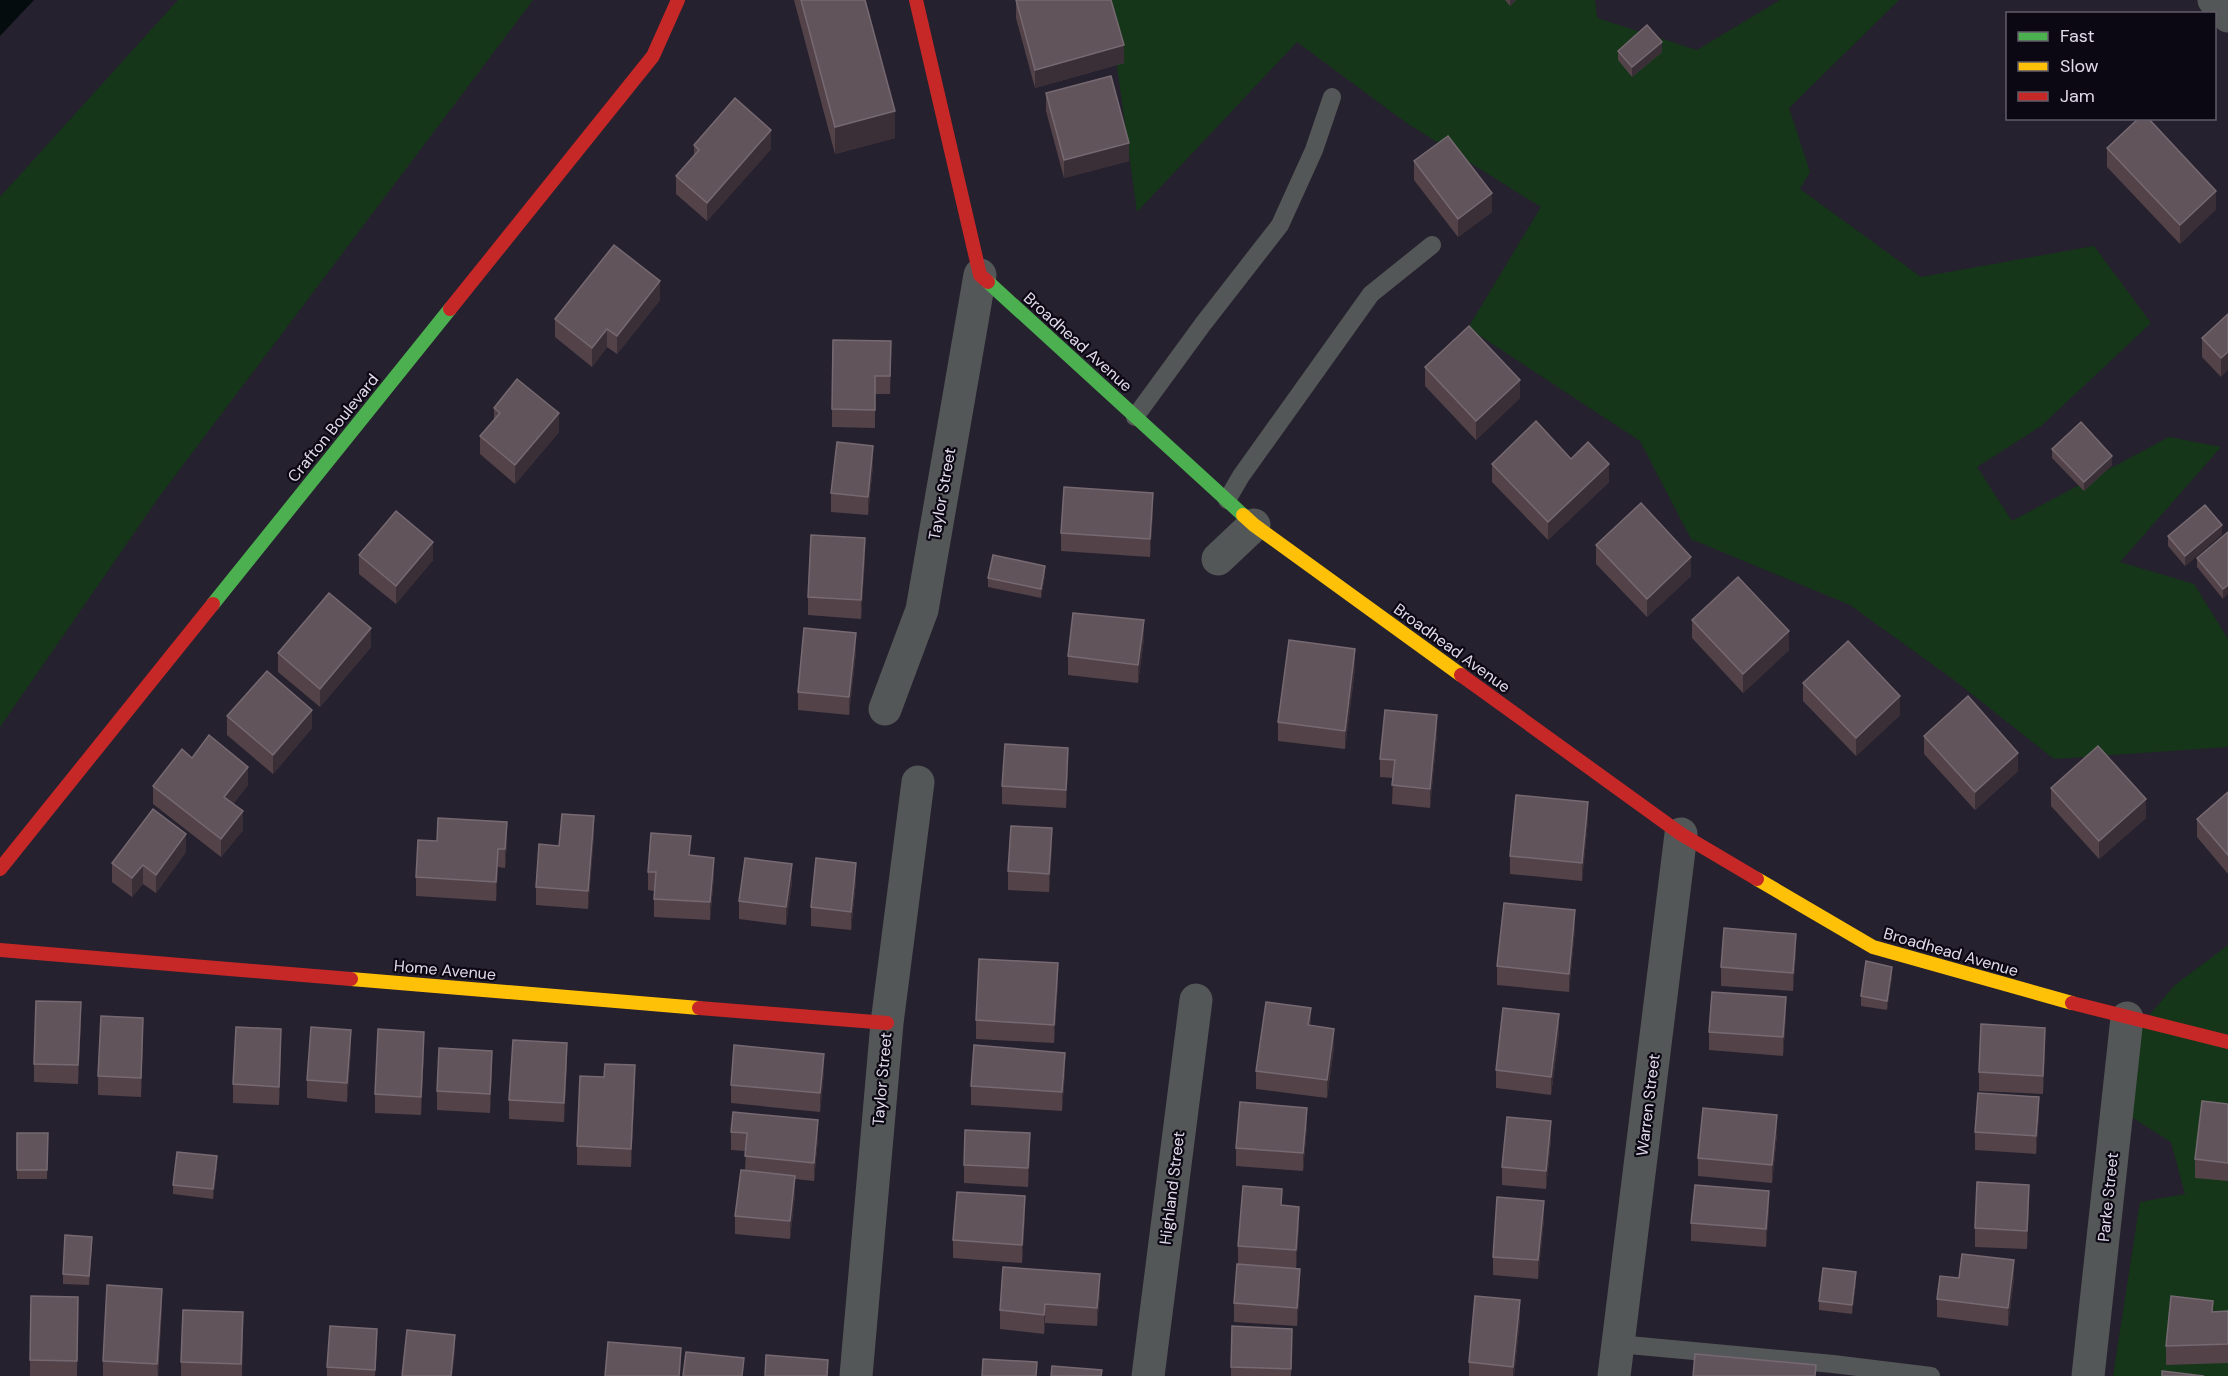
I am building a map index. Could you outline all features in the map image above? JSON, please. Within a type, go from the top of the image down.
[{"type":"street","name":"Crafton Boulevard","points":[[0,868],[653,56],[678,0]]},
{"type":"street","points":[[916,0],[980,275]]},
{"type":"street","points":[[2214,0],[2228,16]]},
{"type":"street","name":"Broadhead Avenue","points":[[980,275],[1254,525],[1681,834],[1873,947],[2127,1018],[2228,1042]]},
{"type":"street","name":"Taylor Street","points":[[885,709],[922,609],[980,275]]},
{"type":"street","points":[[1218,560],[1254,525]]},
{"type":"street","name":"Taylor Street","points":[[855,1376],[887,1023],[918,782]]},
{"type":"street","name":"Warren Street","points":[[1616,1360],[1681,834]]},
{"type":"street","name":"Home Avenue","points":[[0,950],[887,1023]]},
{"type":"street","name":"Highland Street","points":[[1148,1376],[1196,1000]]},
{"type":"street","name":"Parke Street","points":[[2088,1376],[2127,1018]]},
{"type":"lane","points":[[1135,417],[1280,225],[1314,150],[1332,97]]},
{"type":"lane","points":[[1227,500],[1241,476],[1371,294],[1432,245]]},
{"type":"lane","points":[[1616,1360],[1833,1364],[1931,1376]]},
{"type":"green space","points":[[178,0],[533,0],[159,497],[0,727],[0,197]]},
{"type":"green space","points":[[1108,0],[1595,0],[1597,18],[1697,50],[1780,0],[1899,0],[1789,108],[1810,172],[1800,189],[1921,277],[2094,246],[2151,323],[2041,426],[1977,467],[2012,521],[2169,437],[2221,447],[2120,562],[2194,584],[2228,639],[2228,747],[2054,759],[1954,680],[1850,605],[1691,539],[1640,441],[1468,328],[1541,207],[1408,124],[1297,42],[1137,212]]},
{"type":"green space","points":[[2228,945],[2228,1376],[2113,1376],[2140,1202],[2185,1194],[2171,1142],[2133,1118],[2113,1058],[2175,985]]},
{"type":"shaded area","points":[[0,0],[34,0],[0,36]]},
{"type":"building","points":[[801,0],[865,0],[895,111],[835,127]]},
{"type":"building","points":[[1016,0],[1111,0],[1124,45],[1035,70]]},
{"type":"building","points":[[1647,25],[1662,42],[1632,67],[1618,51]]},
{"type":"building","points":[[1111,76],[1129,143],[1064,160],[1046,93]]},
{"type":"building","points":[[735,98],[771,130],[707,203],[676,176],[699,150],[694,145]]},
{"type":"building","points":[[2137,120],[2150,120],[2216,191],[2180,225],[2107,148]]},
{"type":"building","points":[[1448,136],[1492,193],[1458,219],[1414,161]]},
{"type":"building","points":[[614,245],[660,281],[617,336],[607,329],[592,348],[555,319]]},
{"type":"building","points":[[2228,314],[2228,352],[2221,358],[2202,338]]},
{"type":"building","points":[[1469,326],[1520,380],[1476,421],[1425,367]]},
{"type":"building","points":[[833,340],[891,341],[890,376],[875,376],[875,410],[832,409]]},
{"type":"building","points":[[517,379],[559,413],[515,465],[480,436],[500,413],[494,408]]},
{"type":"building","points":[[1536,421],[1571,459],[1588,442],[1609,464],[1548,522],[1492,464]]},
{"type":"building","points":[[2081,422],[2112,456],[2084,482],[2052,449]]},
{"type":"building","points":[[837,442],[873,446],[868,497],[831,493]]},
{"type":"building","points":[[1064,487],[1153,493],[1150,539],[1061,533]]},
{"type":"building","points":[[1641,503],[1691,557],[1647,599],[1596,545]]},
{"type":"building","points":[[2205,505],[2222,525],[2185,556],[2168,536]]},
{"type":"building","points":[[396,511],[433,542],[396,586],[359,555]]},
{"type":"building","points":[[2228,532],[2228,585],[2223,589],[2197,558]]},
{"type":"building","points":[[811,535],[865,538],[861,600],[808,597]]},
{"type":"building","points":[[993,555],[1045,566],[1041,589],[988,578]]},
{"type":"building","points":[[1738,577],[1789,631],[1743,674],[1692,620]]},
{"type":"building","points":[[329,593],[371,628],[320,689],[278,653]]},
{"type":"building","points":[[1073,613],[1144,620],[1138,665],[1068,656]]},
{"type":"building","points":[[804,628],[856,633],[849,697],[798,692]]},
{"type":"building","points":[[1289,640],[1355,649],[1345,731],[1278,722]]},
{"type":"building","points":[[1848,641],[1900,696],[1856,738],[1803,683]]},
{"type":"building","points":[[267,671],[312,710],[273,755],[227,716]]},
{"type":"building","points":[[1968,696],[2018,753],[1975,792],[1924,736]]},
{"type":"building","points":[[1385,710],[1437,715],[1430,789],[1392,785],[1395,760],[1380,759]]},
{"type":"building","points":[[209,735],[248,767],[224,797],[243,811],[221,839],[153,786],[182,749],[192,758]]},
{"type":"building","points":[[1005,744],[1068,748],[1066,790],[1002,786]]},
{"type":"building","points":[[2098,746],[2146,799],[2099,841],[2051,788]]},
{"type":"building","points":[[2228,792],[2228,855],[2197,819]]},
{"type":"building","points":[[1516,795],[1588,802],[1582,863],[1510,856]]},
{"type":"building","points":[[153,809],[186,834],[156,875],[143,865],[132,878],[112,863]]},
{"type":"building","points":[[562,814],[594,816],[588,891],[536,887],[539,844],[559,846]]},
{"type":"building","points":[[438,818],[507,822],[505,849],[498,849],[496,882],[416,877],[418,840],[437,841]]},
{"type":"building","points":[[1011,826],[1052,828],[1049,874],[1008,871]]},
{"type":"building","points":[[651,833],[691,836],[689,855],[714,858],[710,902],[654,899],[656,872],[648,872]]},
{"type":"building","points":[[745,858],[792,864],[786,907],[739,901]]},
{"type":"building","points":[[816,858],[856,863],[851,912],[811,907]]},
{"type":"building","points":[[1504,903],[1575,910],[1569,974],[1497,966]]},
{"type":"building","points":[[1724,928],[1796,934],[1793,973],[1721,967]]},
{"type":"building","points":[[979,959],[1058,963],[1054,1025],[976,1020]]},
{"type":"building","points":[[1866,961],[1892,967],[1887,1001],[1861,996]]},
{"type":"building","points":[[1712,992],[1786,997],[1783,1037],[1709,1032]]},
{"type":"building","points":[[36,1001],[81,1002],[78,1065],[34,1064]]},
{"type":"building","points":[[1266,1002],[1311,1008],[1308,1025],[1334,1029],[1327,1080],[1256,1071]]},
{"type":"building","points":[[1503,1008],[1559,1014],[1551,1077],[1496,1070]]},
{"type":"building","points":[[101,1016],[143,1018],[141,1078],[98,1076]]},
{"type":"building","points":[[1981,1024],[2045,1028],[2043,1076],[1979,1072]]},
{"type":"building","points":[[236,1027],[281,1029],[279,1087],[233,1084]]},
{"type":"building","points":[[311,1027],[351,1030],[347,1083],[307,1080]]},
{"type":"building","points":[[378,1029],[424,1032],[421,1097],[375,1094]]},
{"type":"building","points":[[513,1040],[567,1043],[564,1103],[509,1100]]},
{"type":"building","points":[[734,1045],[824,1054],[820,1093],[731,1085]]},
{"type":"building","points":[[974,1045],[1065,1053],[1062,1092],[971,1086]]},
{"type":"building","points":[[439,1048],[492,1051],[490,1094],[437,1091]]},
{"type":"building","points":[[605,1064],[635,1065],[631,1149],[577,1146],[580,1076],[604,1077]]},
{"type":"building","points":[[1978,1093],[2039,1097],[2036,1136],[1975,1132]]},
{"type":"building","points":[[2202,1101],[2228,1104],[2228,1163],[2195,1159]]},
{"type":"building","points":[[1240,1102],[1307,1108],[1303,1153],[1236,1148]]},
{"type":"building","points":[[1703,1108],[1777,1115],[1772,1165],[1698,1158]]},
{"type":"building","points":[[733,1112],[818,1120],[814,1163],[745,1156],[747,1133],[731,1132]]},
{"type":"building","points":[[1507,1117],[1551,1121],[1546,1171],[1502,1167]]},
{"type":"building","points":[[965,1130],[1030,1133],[1028,1168],[964,1165]]},
{"type":"building","points":[[17,1133],[48,1133],[47,1170],[17,1170]]},
{"type":"building","points":[[177,1152],[217,1156],[213,1189],[173,1185]]},
{"type":"building","points":[[741,1170],[795,1176],[790,1221],[735,1216]]},
{"type":"building","points":[[1977,1182],[2029,1185],[2027,1231],[1975,1228]]},
{"type":"building","points":[[1695,1185],[1769,1191],[1766,1229],[1691,1223]]},
{"type":"building","points":[[1243,1186],[1282,1189],[1281,1205],[1299,1207],[1296,1250],[1238,1246]]},
{"type":"building","points":[[957,1192],[1025,1196],[1022,1245],[953,1240]]},
{"type":"building","points":[[1497,1197],[1544,1201],[1538,1260],[1493,1257]]},
{"type":"building","points":[[65,1235],[92,1237],[89,1276],[63,1274]]},
{"type":"building","points":[[1962,1254],[2014,1260],[2008,1308],[1937,1299],[1940,1276],[1959,1278]]},
{"type":"building","points":[[1237,1264],[1300,1269],[1297,1308],[1234,1303]]},
{"type":"building","points":[[1003,1267],[1100,1274],[1097,1308],[1045,1304],[1044,1315],[1000,1310]]},
{"type":"building","points":[[1823,1268],[1856,1272],[1852,1305],[1819,1301]]},
{"type":"building","points":[[107,1285],[162,1289],[157,1364],[103,1361]]},
{"type":"building","points":[[31,1296],[78,1297],[77,1361],[30,1360]]},
{"type":"building","points":[[1475,1296],[1520,1300],[1513,1367],[1469,1362]]},
{"type":"building","points":[[2171,1296],[2213,1301],[2212,1312],[2228,1311],[2228,1344],[2166,1346]]},
{"type":"building","points":[[183,1310],[243,1312],[241,1364],[181,1362]]},
{"type":"building","points":[[330,1326],[377,1329],[375,1370],[327,1367]]},
{"type":"building","points":[[1232,1326],[1292,1329],[1291,1369],[1231,1367]]},
{"type":"building","points":[[407,1330],[455,1335],[451,1376],[402,1376]]},
{"type":"building","points":[[608,1342],[681,1348],[679,1376],[605,1376]]},
{"type":"building","points":[[686,1352],[744,1358],[742,1376],[683,1376]]},
{"type":"building","points":[[1695,1354],[1816,1365],[1815,1376],[1693,1376]]},
{"type":"building","points":[[766,1355],[828,1360],[827,1376],[765,1376]]},
{"type":"building","points":[[983,1359],[1037,1362],[1036,1376],[982,1376]]},
{"type":"building","points":[[1052,1366],[1102,1370],[1101,1376],[1051,1376]]},
{"type":"building","points":[[2162,1371],[2204,1376],[2162,1376]]},
{"type":"traffic: fast","points":[[988,282],[1243,515]]},
{"type":"traffic: fast","points":[[213,604],[450,309]]},
{"type":"traffic: slow","points":[[1243,515],[1461,675]]},
{"type":"traffic: slow","points":[[1757,879],[1873,947],[2072,1003]]},
{"type":"traffic: slow","points":[[351,979],[699,1008]]},
{"type":"traffic: jam","points":[[450,309],[653,56],[678,0]]},
{"type":"traffic: jam","points":[[916,0],[980,275],[988,282]]},
{"type":"traffic: jam","points":[[0,869],[213,604]]},
{"type":"traffic: jam","points":[[1461,675],[1681,834],[1757,879]]},
{"type":"traffic: jam","points":[[0,950],[351,979]]},
{"type":"traffic: jam","points":[[2072,1003],[2228,1042]]},
{"type":"traffic: jam","points":[[699,1008],[887,1023]]}]
